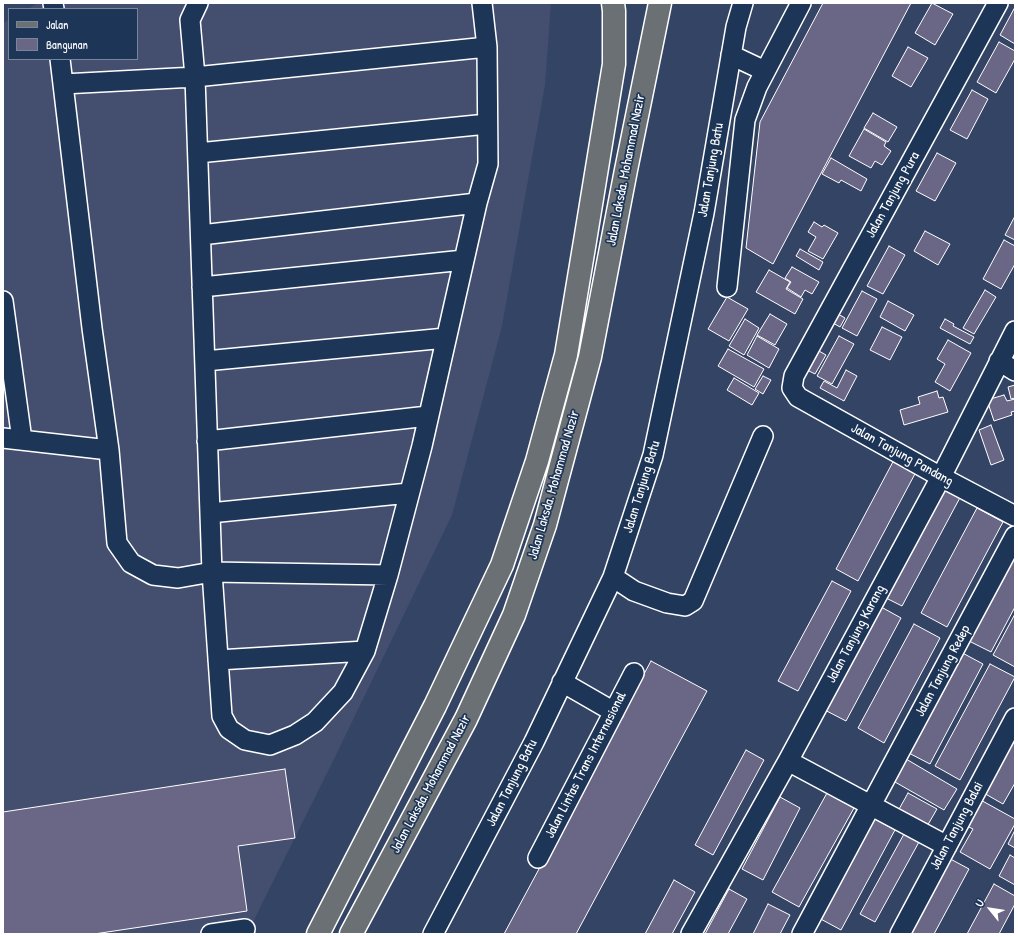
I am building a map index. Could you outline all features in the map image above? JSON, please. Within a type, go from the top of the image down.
[{"type":"main road","name":"Jalan Laksda. Mohammad Nazir","points":[[318,934],[435,706],[502,565],[537,461],[566,355],[614,64],[613,3]]},
{"type":"main road","name":"Jalan Laksda. Mohammad Nazir","points":[[351,934],[466,719],[514,615],[545,525],[590,357],[660,3]]},
{"type":"street","points":[[198,3],[190,20],[195,77],[212,572],[222,716],[229,729],[245,740],[270,745],[295,735],[315,722],[343,692],[364,651],[388,574],[428,416],[476,203],[488,164],[486,47],[482,3]]},
{"type":"street","name":"Jalan Tanjung Batu","points":[[433,934],[534,742],[613,577],[653,455],[704,213],[736,27],[744,3]]},
{"type":"street","points":[[727,287],[744,120],[757,87],[801,3]]},
{"type":"street","name":"Jalan Tanjung Pura","points":[[792,388],[794,376],[998,3]]},
{"type":"street","points":[[63,84],[195,77],[486,47]]},
{"type":"street","points":[[732,55],[765,71]]},
{"type":"street","points":[[60,60],[108,450],[117,543],[131,563],[153,575],[178,578],[212,572],[388,574]]},
{"type":"street","points":[[198,153],[487,124]]},
{"type":"street","points":[[200,235],[476,203]]},
{"type":"street","points":[[202,287],[464,260]]},
{"type":"street","points":[[3,301],[22,440]]},
{"type":"street","name":"Jalan Tanjung Karang","points":[[691,934],[788,761],[941,477],[1015,331]]},
{"type":"street","points":[[205,361],[446,338]]},
{"type":"street","points":[[999,361],[1015,370]]},
{"type":"street","name":"Jalan Tanjung Pandang","points":[[792,388],[798,397],[941,477],[1015,516]]},
{"type":"street","points":[[207,441],[428,416]]},
{"type":"street","points":[[613,577],[634,591],[668,603],[685,606],[693,601],[763,436]]},
{"type":"street","points":[[3,438],[108,450]]},
{"type":"street","points":[[210,513],[409,493]]},
{"type":"street","name":"Jalan Tanjung Redep","points":[[802,934],[1015,536]]},
{"type":"street","points":[[218,660],[364,651]]},
{"type":"street","name":"Jalan Lintas Trans Internasional","points":[[538,858],[634,673]]},
{"type":"street","points":[[562,682],[614,712]]},
{"type":"street","name":"Jalan Tanjung Balai","points":[[900,934],[1015,718]]},
{"type":"street","points":[[788,761],[947,846]]},
{"type":"street","points":[[211,934],[245,929]]},
{"type":"shaded area","points":[[38,3],[551,3],[545,85],[502,326],[452,515],[336,755],[247,934],[3,934],[3,23],[8,20],[8,60],[138,60],[138,8],[30,8]]},
{"type":"building","points":[[823,3],[911,3],[773,264],[746,248],[760,122]]},
{"type":"building","points":[[932,3],[953,14],[935,45],[915,33]]},
{"type":"building","points":[[1015,7],[1015,44],[1000,35]]},
{"type":"building","points":[[999,42],[1015,51],[1015,59],[996,93],[977,82]]},
{"type":"building","points":[[908,47],[928,58],[911,87],[892,76]]},
{"type":"building","points":[[972,90],[988,99],[967,139],[950,130]]},
{"type":"building","points":[[873,113],[897,127],[888,142],[864,128]]},
{"type":"building","points":[[864,129],[886,142],[884,146],[891,151],[882,165],[875,161],[871,168],[849,156]]},
{"type":"building","points":[[937,153],[956,163],[935,201],[916,191]]},
{"type":"building","points":[[831,158],[867,179],[861,191],[841,180],[839,183],[822,174]]},
{"type":"building","points":[[1015,216],[1015,240],[1005,235]]},
{"type":"building","points":[[814,222],[822,227],[824,225],[838,233],[823,259],[808,251],[816,237],[808,232]]},
{"type":"building","points":[[925,231],[950,244],[938,265],[914,251]]},
{"type":"building","points":[[1004,240],[1015,246],[1015,264],[1001,289],[983,279]]},
{"type":"building","points":[[889,246],[905,255],[883,294],[867,286]]},
{"type":"building","points":[[800,249],[823,262],[819,270],[796,256]]},
{"type":"building","points":[[792,267],[819,282],[812,294],[805,290],[801,297],[787,288],[791,282],[785,278]]},
{"type":"building","points":[[769,270],[790,282],[786,289],[803,299],[795,314],[756,292]]},
{"type":"building","points":[[985,290],[996,297],[974,334],[963,328]]},
{"type":"building","points":[[862,291],[877,299],[857,336],[842,328]]},
{"type":"building","points":[[727,297],[748,309],[729,341],[708,329]]},
{"type":"building","points":[[888,301],[914,315],[905,331],[880,317]]},
{"type":"building","points":[[831,310],[845,318],[840,327],[826,319]]},
{"type":"building","points":[[770,314],[787,324],[775,345],[757,335]]},
{"type":"building","points":[[745,319],[759,328],[744,355],[729,346]]},
{"type":"building","points":[[945,319],[954,324],[953,326],[974,337],[970,344],[940,328]]},
{"type":"building","points":[[882,327],[902,337],[890,360],[870,350]]},
{"type":"building","points":[[757,336],[779,349],[769,368],[747,355]]},
{"type":"building","points":[[839,336],[854,344],[832,384],[817,376]]},
{"type":"building","points":[[948,340],[971,353],[950,391],[935,382],[945,364],[937,359]]},
{"type":"building","points":[[812,347],[826,355],[815,374],[801,367]]},
{"type":"building","points":[[728,349],[764,369],[754,387],[718,366]]},
{"type":"building","points":[[846,370],[857,376],[844,401],[820,388],[824,381],[837,388]]},
{"type":"building","points":[[763,376],[771,380],[763,394],[755,389]]},
{"type":"building","points":[[734,378],[759,393],[752,405],[727,390]]},
{"type":"building","points":[[1015,385],[1015,398],[1011,399],[1008,387]]},
{"type":"building","points":[[937,391],[939,398],[943,397],[948,412],[904,425],[900,410],[920,404],[918,397]]},
{"type":"building","points":[[1004,395],[1007,401],[1015,399],[1015,411],[1011,412],[1012,415],[994,421],[987,400]]},
{"type":"building","points":[[991,425],[1004,460],[991,465],[979,430]]},
{"type":"building","points":[[895,458],[917,470],[858,581],[836,569]]},
{"type":"building","points":[[944,481],[963,492],[902,606],[882,596]]},
{"type":"building","points":[[977,508],[1003,522],[947,627],[921,613]]},
{"type":"building","points":[[1015,541],[1015,607],[991,652],[963,638]]},
{"type":"building","points":[[832,581],[851,591],[798,691],[778,681]]},
{"type":"building","points":[[874,603],[901,618],[846,721],[819,707]]},
{"type":"building","points":[[1015,614],[1015,667],[993,655]]},
{"type":"building","points":[[914,624],[940,638],[884,743],[858,728]]},
{"type":"building","points":[[957,650],[983,664],[930,764],[903,750]]},
{"type":"building","points":[[651,661],[707,691],[576,934],[504,934]]},
{"type":"building","points":[[990,664],[1015,677],[960,780],[935,766]]},
{"type":"building","points":[[1015,733],[1015,783],[1003,804],[982,792]]},
{"type":"building","points":[[746,750],[764,760],[713,855],[695,845]]},
{"type":"building","points":[[901,756],[957,789],[944,810],[888,778]]},
{"type":"building","points":[[285,769],[295,838],[238,846],[247,911],[94,934],[3,934],[3,812]]},
{"type":"building","points":[[827,793],[854,808],[799,907],[772,892]]},
{"type":"building","points":[[908,793],[937,809],[926,828],[898,811]]},
{"type":"building","points":[[780,797],[800,808],[763,880],[742,869]]},
{"type":"building","points":[[977,798],[1015,819],[1015,824],[990,869],[960,852],[973,829],[963,824]]},
{"type":"building","points":[[871,817],[895,830],[841,930],[817,917]]},
{"type":"building","points":[[1015,830],[1015,848],[1008,844]]},
{"type":"building","points":[[904,834],[919,842],[875,922],[860,914]]},
{"type":"building","points":[[943,855],[969,869],[934,934],[900,934]]},
{"type":"building","points":[[1010,855],[1015,858],[1015,885],[999,876]]},
{"type":"building","points":[[674,880],[695,892],[672,934],[645,934]]},
{"type":"building","points":[[994,884],[1015,896],[1015,904],[999,934],[967,934]]},
{"type":"building","points":[[729,889],[747,899],[728,934],[705,934]]},
{"type":"building","points":[[768,904],[790,915],[780,934],[753,934]]}]
